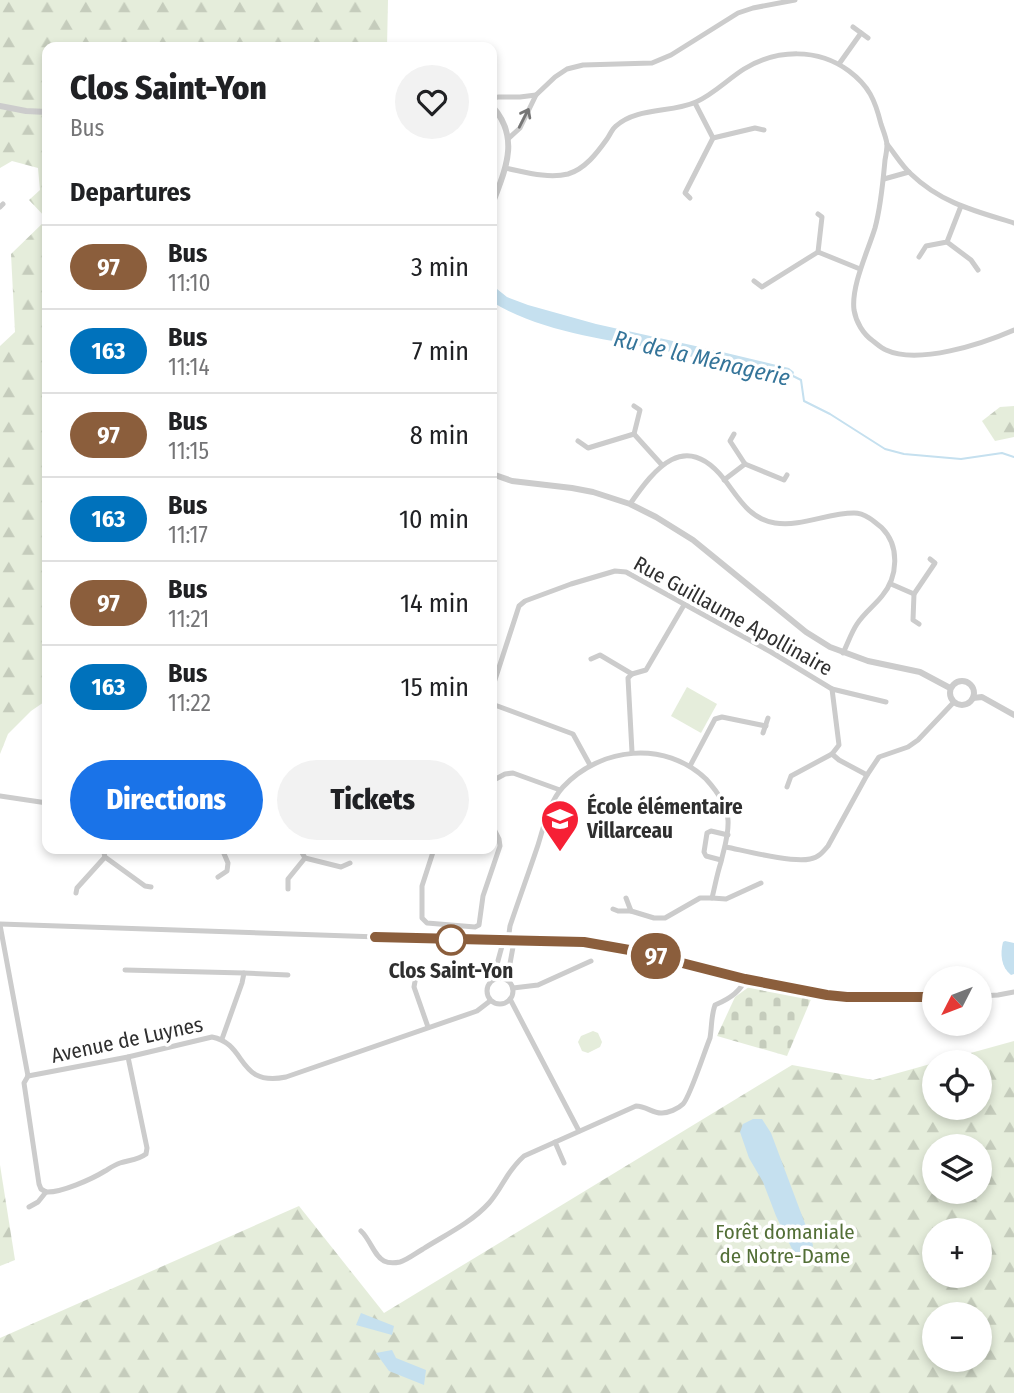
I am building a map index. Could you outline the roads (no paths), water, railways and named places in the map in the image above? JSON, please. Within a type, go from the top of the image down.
[{"type":"street","points":[[508,139],[520,128],[536,95],[555,76],[567,69],[583,65],[652,63],[671,55],[738,13],[795,0]]},
{"type":"street","points":[[853,27],[868,38]]},
{"type":"street","points":[[839,65],[862,33]]},
{"type":"street","points":[[505,169],[544,175],[567,174],[582,168],[616,126],[640,114],[695,103],[742,70],[770,57],[789,53],[823,58],[859,79],[874,100],[887,144],[875,226],[855,293],[854,309],[863,331],[885,349],[897,354],[914,355],[962,348],[1014,330]]},
{"type":"street","points":[[497,97],[536,95]]},
{"type":"street","points":[[695,103],[713,138]]},
{"type":"street","points":[[0,106],[42,112]]},
{"type":"street","points":[[497,112],[508,139],[509,152],[497,191]]},
{"type":"street","points":[[690,198],[685,193],[713,138],[755,128],[764,130]]},
{"type":"street","points":[[887,144],[909,172],[935,194],[961,206],[1014,223]]},
{"type":"street","points":[[884,179],[909,172]]},
{"type":"street","points":[[947,242],[961,206]]},
{"type":"street","points":[[818,214],[822,217],[818,252]]},
{"type":"street","points":[[919,257],[926,246],[947,242],[971,260],[978,270]]},
{"type":"street","points":[[818,252],[860,270]]},
{"type":"street","points":[[754,281],[762,287],[818,252]]},
{"type":"street","points":[[634,406],[640,410],[634,434]]},
{"type":"street","points":[[578,441],[588,448],[634,434]]},
{"type":"street","points":[[634,434],[662,465]]},
{"type":"street","points":[[734,434],[730,441],[745,464],[784,480],[788,475]]},
{"type":"street","points":[[630,505],[662,465],[679,456],[691,456],[704,460],[724,480],[742,505],[762,520],[785,524],[858,513],[869,518],[889,536],[896,560],[891,584],[857,623],[843,653]]},
{"type":"street","points":[[724,480],[745,464]]},
{"type":"street","points":[[497,476],[512,481],[593,492],[656,517],[693,540],[806,632],[843,653],[920,672],[950,688]]},
{"type":"street","points":[[919,624],[913,620],[914,594],[935,563],[930,559]]},
{"type":"street","name":"Rue Guillaume Apollinaire","points":[[497,674],[519,606],[525,601],[615,571],[626,572],[832,689],[839,745],[832,754]]},
{"type":"street","points":[[891,584],[914,594]]},
{"type":"street","points":[[632,752],[628,678],[646,670],[684,605]]},
{"type":"street","points":[[591,659],[600,655],[632,674]]},
{"type":"street","points":[[973,698],[973,688],[965,681],[958,681],[950,688],[949,696],[953,703],[961,706],[973,698],[982,697],[1014,715]]},
{"type":"street","points":[[832,689],[886,702]]},
{"type":"street","points":[[726,847],[796,860],[821,855],[879,757],[908,747],[918,740],[953,703]]},
{"type":"street","points":[[497,706],[573,734],[590,765]]},
{"type":"street","points":[[690,766],[715,719],[722,716],[766,726]]},
{"type":"street","points":[[763,733],[768,718]]},
{"type":"street","points":[[493,980],[502,946],[508,941],[510,926],[550,811],[560,790],[590,765],[616,755],[632,752],[655,753],[690,766],[717,792],[726,810],[728,835],[712,898]]},
{"type":"street","points":[[787,787],[791,776],[832,754],[867,775]]},
{"type":"street","points":[[497,779],[513,773],[560,790]]},
{"type":"street","points":[[0,796],[42,802]]},
{"type":"street","points":[[721,859],[706,856],[704,852],[707,833],[711,831],[728,835]]},
{"type":"street","points":[[432,854],[422,886],[422,918],[427,923],[475,927],[479,925],[483,896],[500,846],[497,835]]},
{"type":"street","points":[[104,854],[105,858],[145,886],[151,887]]},
{"type":"street","points":[[218,877],[227,871],[228,863],[224,854]]},
{"type":"street","points":[[303,854],[305,858],[341,867],[350,863]]},
{"type":"street","points":[[76,893],[77,888],[105,858]]},
{"type":"street","points":[[288,889],[288,879],[305,858]]},
{"type":"street","points":[[613,909],[665,918],[700,898],[726,899],[761,883]]},
{"type":"street","points":[[626,898],[631,911]]},
{"type":"street","points":[[28,1076],[0,924],[584,942],[614,946],[804,991],[847,997],[922,997]]},
{"type":"street","points":[[507,980],[513,947],[508,941]]},
{"type":"street","points":[[513,988],[538,985],[591,961]]},
{"type":"street","points":[[125,970],[288,975]]},
{"type":"street","points":[[222,1039],[244,973]]},
{"type":"street","points":[[416,976],[414,987],[428,1027]]},
{"type":"street","points":[[490,1001],[486,990],[490,982],[500,978],[507,980],[513,988],[510,999],[579,1131]]},
{"type":"street","points":[[361,1231],[384,1261],[401,1262],[473,1218],[489,1204],[514,1165],[524,1156],[636,1106],[659,1114],[683,1104],[710,1038],[715,1005],[737,992],[745,979]]},
{"type":"street","points":[[992,995],[1014,992]]},
{"type":"street","name":"Avenue de Luynes","points":[[46,1192],[38,1184],[24,1083],[28,1076],[128,1057],[205,1038],[222,1039],[252,1074],[276,1079],[477,1010],[490,1001],[501,1005],[510,999]]},
{"type":"street","points":[[29,1207],[38,1202],[46,1192],[76,1185],[117,1163],[141,1158],[146,1154],[128,1057]]},
{"type":"street","points":[[555,1142],[564,1163]]},
{"type":"water","points":[[497,289],[507,297],[528,305],[596,324],[789,368],[794,372],[792,379],[596,338],[531,321],[497,305]]},
{"type":"water","points":[[1005,941],[1014,943],[1014,974],[1011,975],[1002,960]]},
{"type":"water","points":[[753,1119],[762,1119],[771,1133],[813,1245],[807,1255],[793,1251],[763,1182],[749,1158],[740,1132],[743,1124]]},
{"type":"water","points":[[361,1313],[394,1326],[392,1335],[356,1325]]},
{"type":"water","points":[[392,1350],[396,1358],[426,1370],[424,1385],[389,1371],[376,1353]]},
{"type":"waterway","name":"Ru de la Ménagerie","points":[[793,376],[801,380],[804,401],[885,449],[904,454],[961,459],[1002,453],[1014,457]]},
{"type":"place","name":"École élémentaire Villarceau","points":[[560,853]]},
{"type":"place","name":"Clos Saint-Yon","points":[[451,940]]},
{"type":"park label","name":"Forêt domaniale de Notre-Dame","points":[[785,1244]]}]
